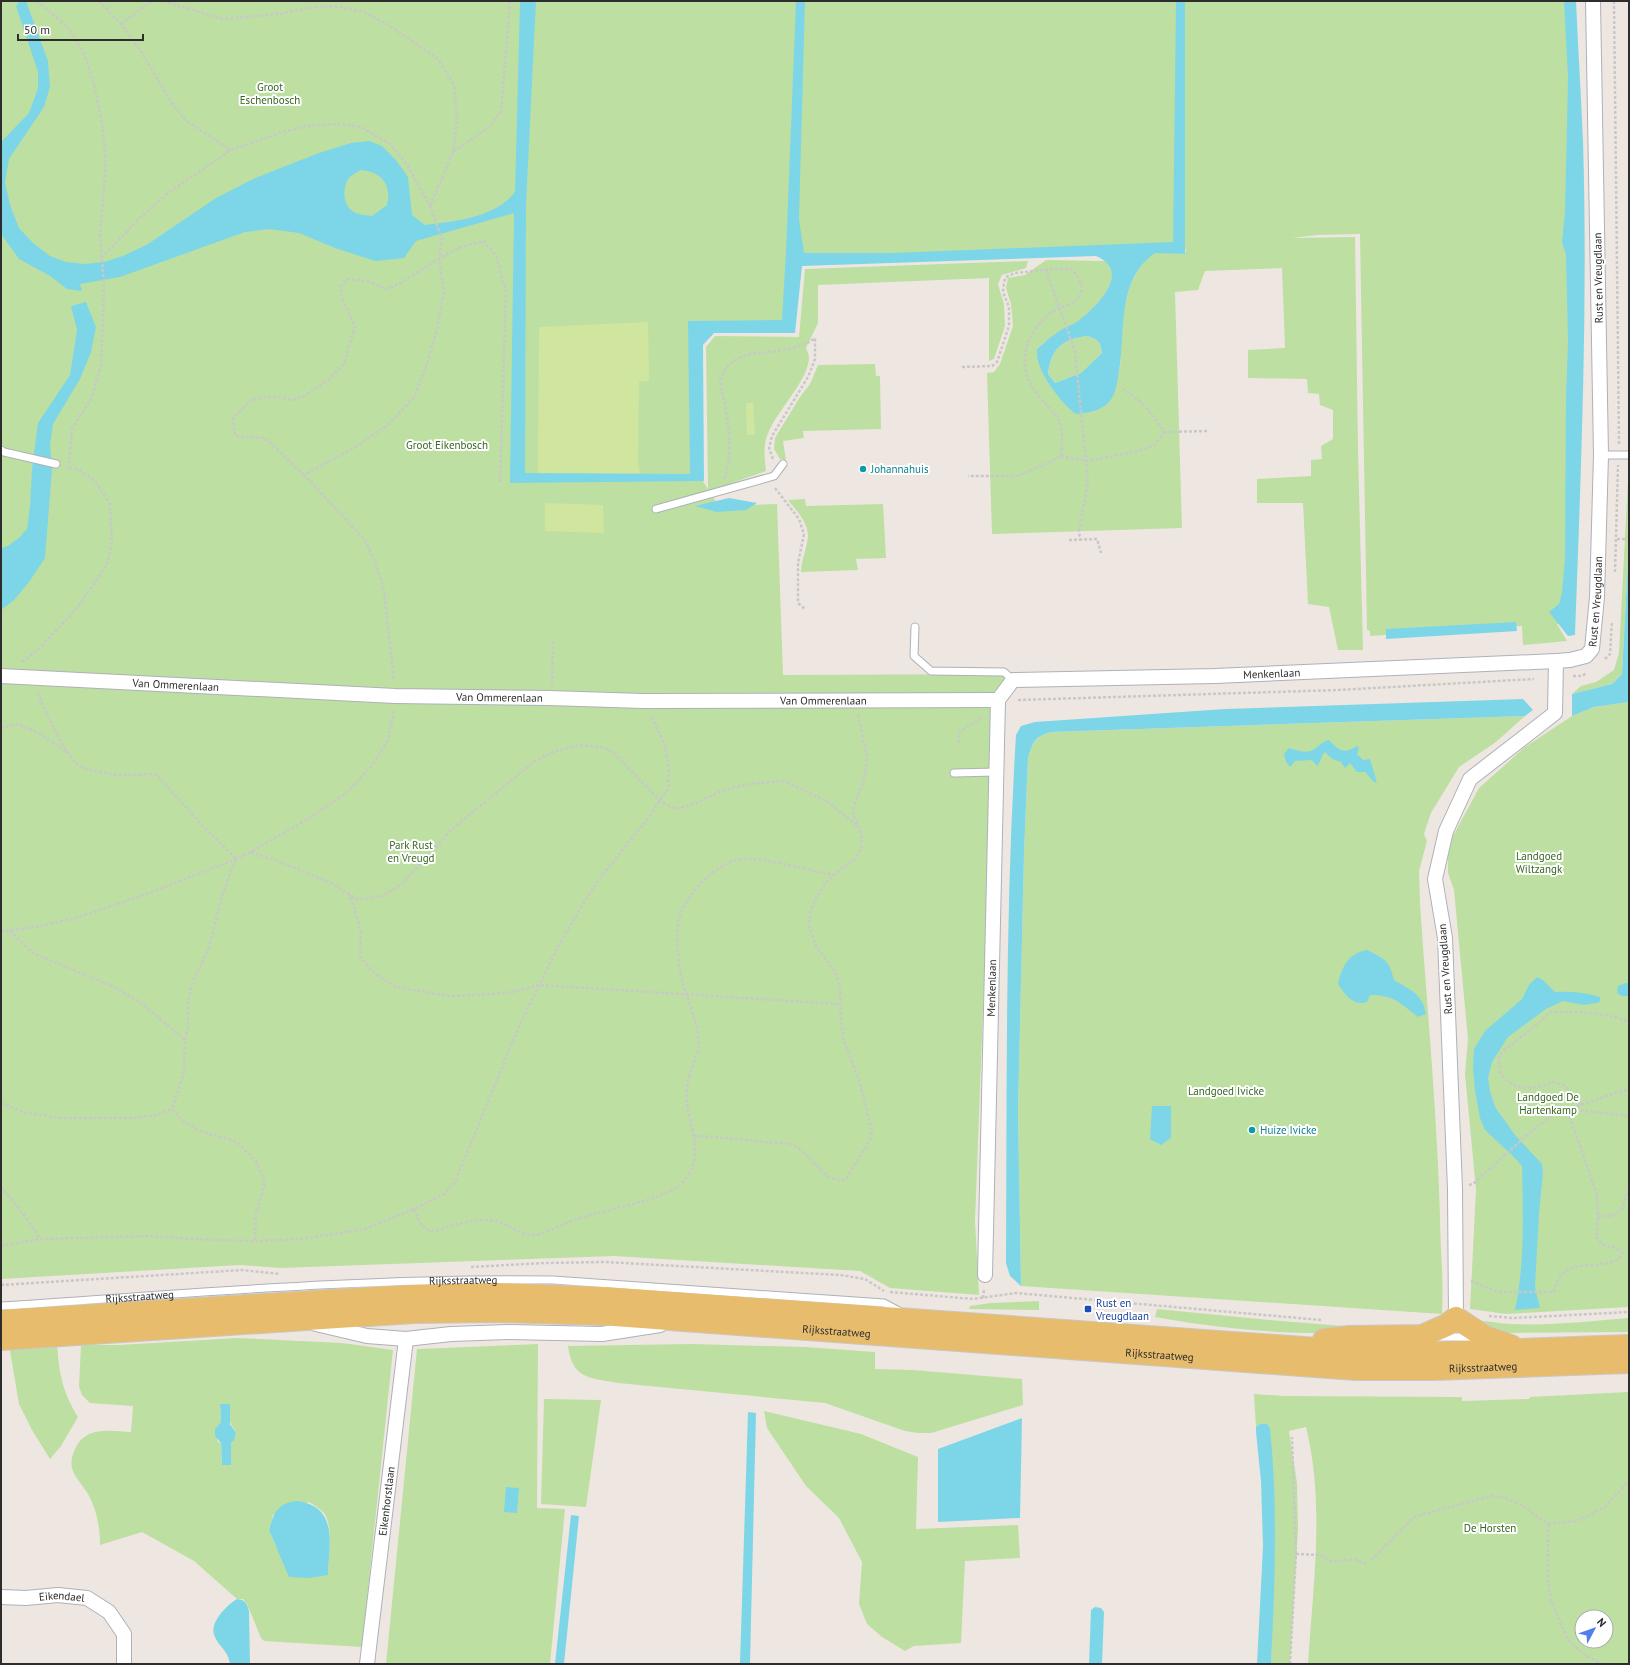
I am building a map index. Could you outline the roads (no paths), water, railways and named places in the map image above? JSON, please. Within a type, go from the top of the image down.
[{"type":"main road","name":"Rijksstraatweg","points":[[1,1321],[409,1296],[496,1294],[604,1298],[921,1322],[1151,1336],[1276,1347],[1360,1352],[1437,1353],[1629,1346]]},
{"type":"main road","name":"Rijksstraatweg","points":[[1,1339],[414,1312],[495,1311],[601,1314],[1356,1369],[1434,1369],[1629,1362]]},
{"type":"main road","points":[[1276,1347],[1349,1337],[1422,1336],[1447,1325],[1456,1318],[1485,1327],[1523,1350]]},
{"type":"street","name":"Rust en Vreugdlaan","points":[[1456,1318],[1455,1189],[1445,938],[1435,879],[1446,831],[1470,779],[1555,713],[1556,661],[1570,660],[1586,656],[1594,644],[1597,598],[1601,455],[1593,1]]},
{"type":"street","name":"Menkenlaan","points":[[1013,680],[1222,675],[1556,661]]},
{"type":"street","name":"Van Ommerenlaan","points":[[2,676],[395,696],[643,701],[998,700]]},
{"type":"street","points":[[998,700],[1013,680]]},
{"type":"street","name":"Menkenlaan","points":[[985,1275],[998,700]]},
{"type":"street","name":"Rijksstraatweg","points":[[300,1320],[367,1336],[406,1339],[451,1334],[508,1332],[602,1334],[690,1321]]},
{"type":"street","name":"Eikenhorstlaan","points":[[367,1664],[406,1339]]},
{"type":"street","name":"Eikendael","points":[[1,1597],[26,1598],[58,1594],[87,1598],[109,1612],[124,1634],[124,1664]]},
{"type":"lane","points":[[1,450],[56,464]]},
{"type":"lane","points":[[1601,455],[1629,455]]},
{"type":"lane","points":[[656,509],[774,476],[783,464]]},
{"type":"lane","points":[[915,627],[914,656],[931,671],[1004,672],[1013,680]]},
{"type":"lane","points":[[954,773],[996,772]]},
{"type":"lane","name":"Rijksstraatweg","points":[[1,1306],[379,1282],[463,1279],[553,1280],[884,1304],[921,1322]]},
{"type":"lane","points":[[1422,1336],[1485,1327]]},
{"type":"water","points":[[20,1],[26,1],[48,61],[50,87],[44,107],[9,159],[5,182],[10,205],[19,228],[33,243],[50,256],[66,262],[85,264],[104,262],[123,256],[148,244],[216,198],[253,179],[319,153],[351,143],[369,141],[382,146],[396,160],[408,177],[412,215],[425,225],[474,217],[497,207],[515,192],[520,1],[536,1],[526,205],[525,473],[690,474],[688,321],[782,320],[796,1],[805,1],[799,219],[804,253],[892,253],[1173,242],[1176,1],[1185,1],[1185,254],[1155,253],[1142,265],[1133,279],[1124,310],[1120,361],[1116,388],[1114,394],[1105,406],[1097,410],[1076,414],[1071,410],[1049,383],[1040,368],[1037,357],[1037,349],[1053,335],[1085,315],[1094,307],[1108,289],[1111,280],[1111,271],[1107,263],[1096,256],[802,266],[795,333],[714,333],[703,345],[704,481],[510,483],[514,213],[416,241],[404,258],[375,261],[335,248],[299,233],[269,229],[245,232],[120,277],[80,284],[82,291],[67,289],[50,276],[19,259],[1,234],[1,142],[29,113],[38,88],[38,72],[16,6]],"holes":[[[361,170],[368,171],[380,177],[387,186],[387,205],[372,216],[353,212],[348,207],[345,200],[344,192],[348,179]],[[1087,336],[1094,338],[1098,342],[1101,346],[1102,353],[1081,373],[1055,383],[1048,374],[1055,352],[1064,343],[1078,337]]]},
{"type":"water","points":[[1564,1],[1576,1],[1583,141],[1585,264],[1583,388],[1575,635],[1568,636],[1549,612],[1559,604],[1562,593],[1565,558],[1566,396],[1568,341],[1566,255],[1562,242],[1565,212],[1568,77]]},
{"type":"water","points":[[86,302],[96,327],[91,352],[80,379],[53,424],[50,445],[52,469],[45,558],[29,582],[14,600],[1,610],[1,548],[8,546],[20,537],[27,529],[32,469],[38,423],[70,375],[77,330],[71,306]]},
{"type":"water","points":[[729,498],[757,503],[746,510],[717,512],[695,506]]},
{"type":"water","points":[[1629,541],[1629,702],[1594,707],[1572,716],[1572,694],[1612,684],[1622,674]]},
{"type":"water","points":[[1516,622],[1517,631],[1386,639],[1386,629]]},
{"type":"water","points":[[1523,699],[1533,710],[1525,716],[1051,732],[1041,736],[1035,741],[1028,758],[1024,854],[1018,1110],[1021,1286],[1010,1276],[1006,1263],[1008,933],[1012,801],[1016,735],[1021,726],[1035,722],[1225,709]]},
{"type":"water","points":[[1329,740],[1338,749],[1345,751],[1357,746],[1359,748],[1357,754],[1363,760],[1370,759],[1377,783],[1374,782],[1365,772],[1357,772],[1350,763],[1345,768],[1341,762],[1332,759],[1325,752],[1317,766],[1312,760],[1295,761],[1290,767],[1286,762],[1284,754],[1289,748],[1307,752]]},
{"type":"water","points":[[1367,950],[1382,958],[1388,964],[1394,980],[1410,989],[1419,997],[1426,1014],[1418,1017],[1396,1001],[1385,996],[1370,995],[1367,1002],[1358,1003],[1347,996],[1338,984],[1344,966],[1355,954]]},
{"type":"water","points":[[1537,977],[1543,980],[1555,992],[1589,994],[1600,997],[1600,1001],[1597,1003],[1584,1005],[1563,1001],[1546,1009],[1508,1037],[1492,1062],[1488,1078],[1495,1107],[1515,1135],[1542,1164],[1543,1173],[1535,1287],[1540,1308],[1515,1310],[1522,1256],[1522,1166],[1485,1130],[1480,1118],[1475,1091],[1473,1068],[1474,1049],[1485,1031],[1522,999],[1529,985]]},
{"type":"water","points":[[1629,983],[1629,996],[1622,996],[1617,993],[1618,986]]},
{"type":"water","points":[[1152,1106],[1171,1106],[1171,1138],[1161,1145],[1150,1139]]},
{"type":"water","points":[[220,1404],[230,1404],[230,1424],[236,1433],[234,1440],[231,1443],[231,1465],[222,1465],[221,1443],[215,1436],[215,1429],[221,1422]]},
{"type":"water","points":[[748,1412],[756,1413],[750,1664],[740,1664]]},
{"type":"water","points":[[1022,1418],[1020,1518],[938,1522],[938,1449]]},
{"type":"water","points":[[1260,1424],[1267,1424],[1270,1428],[1273,1458],[1275,1575],[1271,1664],[1257,1664],[1263,1546],[1261,1481],[1256,1432],[1256,1427]]},
{"type":"water","points":[[506,1487],[519,1488],[517,1513],[504,1512]]},
{"type":"water","points":[[297,1501],[310,1505],[320,1511],[326,1519],[330,1539],[328,1575],[309,1578],[289,1577],[269,1530],[275,1513],[281,1506]]},
{"type":"water","points":[[571,1515],[579,1516],[564,1664],[555,1664]]},
{"type":"water","points":[[237,1599],[246,1603],[249,1611],[250,1664],[230,1664],[228,1655],[217,1641],[214,1632],[216,1620],[228,1606]]},
{"type":"water","points":[[1095,1607],[1101,1608],[1104,1612],[1102,1664],[1089,1664],[1091,1610]]},
{"type":"place","name":"Johannahuis","points":[[863,469]]},
{"type":"place","name":"Huize Ivicke","points":[[1252,1130]]},
{"type":"place","name":"Rust en Vreugdlaan","points":[[1088,1309]]},
{"type":"park label","name":"Groot Eschenbosch","points":[[270,93]]},
{"type":"park label","name":"Groot Eikenbosch","points":[[447,445]]},
{"type":"park label","name":"Park Rust en Vreugd","points":[[411,851]]},
{"type":"park label","name":"Landgoed Wiltzangk","points":[[1539,862]]},
{"type":"park label","name":"Landgoed Ivicke","points":[[1226,1091]]},
{"type":"park label","name":"Landgoed De Hartenkamp","points":[[1548,1103]]},
{"type":"park label","name":"De Horsten","points":[[1490,1528]]}]
